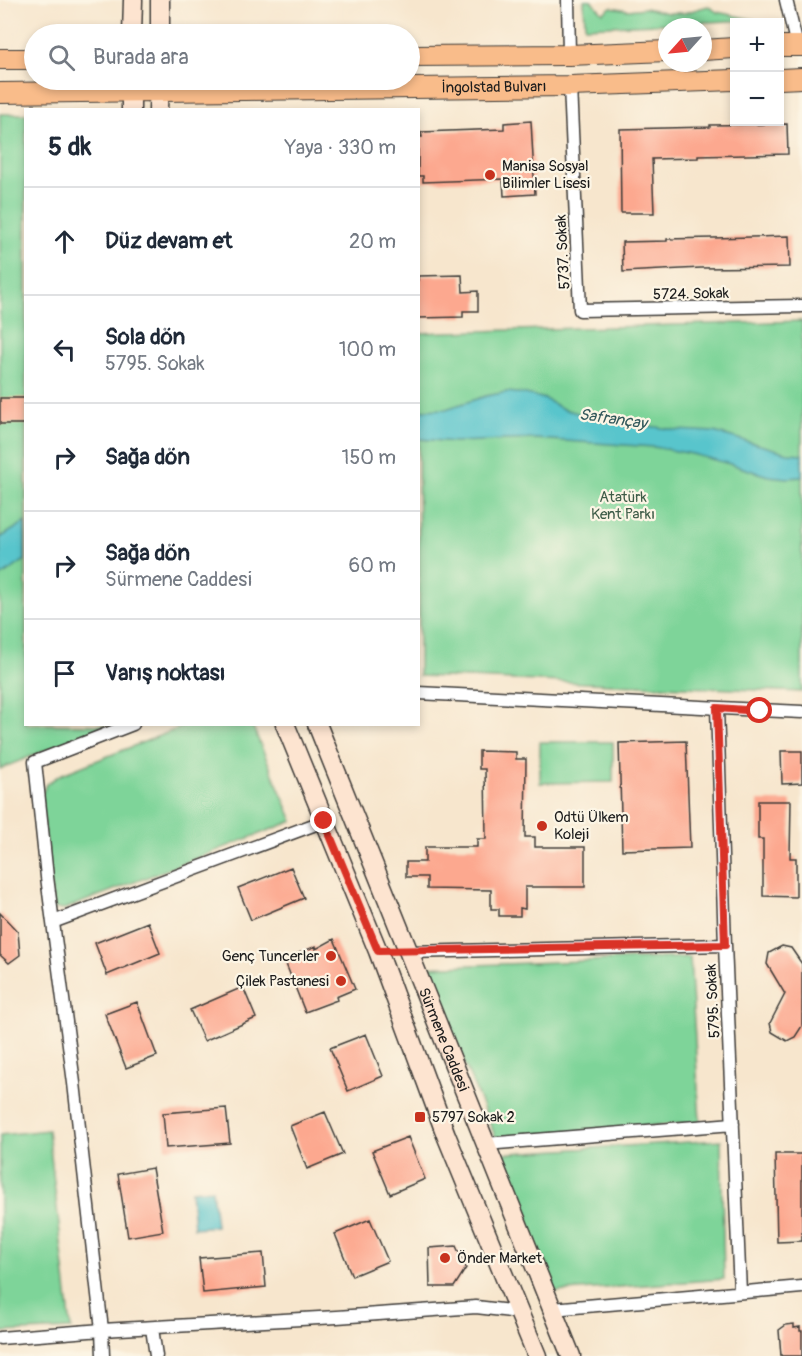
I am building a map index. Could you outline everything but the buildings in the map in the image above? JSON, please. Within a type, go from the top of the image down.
[{"type":"main road","points":[[132,24],[133,0]]},
{"type":"main road","points":[[160,0],[160,24]]},
{"type":"main road","points":[[712,49],[730,48]]},
{"type":"main road","name":"İngolstad Bulvarı","points":[[420,56],[569,55],[658,51]]},
{"type":"main road","points":[[0,59],[24,59]]},
{"type":"main road","points":[[784,79],[802,78]]},
{"type":"main road","name":"İngolstad Bulvarı","points":[[420,89],[730,81]]},
{"type":"main road","name":"İngolstad Bulvarı","points":[[0,93],[131,94],[335,90]]},
{"type":"main road","name":"Sürmene Caddesi","points":[[286,726],[378,951],[446,1135],[537,1356]]},
{"type":"main road","name":"Sürmene Caddesi","points":[[318,726],[571,1356]]},
{"type":"main road","points":[[378,951],[409,952]]},
{"type":"main road","points":[[519,1312],[552,1309]]},
{"type":"street","points":[[568,0],[569,55]]},
{"type":"street","points":[[786,0],[793,46]]},
{"type":"street","name":"5737. Sokak","points":[[570,86],[580,310]]},
{"type":"street","name":"5724. Sokak","points":[[580,310],[802,306]]},
{"type":"street","points":[[420,693],[802,712]]},
{"type":"street","name":"5795. Sokak","points":[[717,708],[740,1292]]},
{"type":"street","points":[[103,1356],[74,1083],[35,762],[128,726]]},
{"type":"street","points":[[53,922],[324,821]]},
{"type":"street","points":[[409,952],[725,945]]},
{"type":"street","points":[[485,1144],[733,1124]]},
{"type":"street","points":[[552,1309],[802,1287]]},
{"type":"street","points":[[0,1338],[476,1307],[519,1312]]},
{"type":"street","points":[[152,1328],[156,1356]]},
{"type":"green space","points":[[584,0],[591,0],[603,13],[611,7],[684,13],[708,6],[717,12],[746,18],[712,22],[712,18],[658,18],[658,24],[585,27]]},
{"type":"green space","points":[[0,114],[24,114],[24,726],[106,726],[0,769]]},
{"type":"green space","name":"Atatürk Kent Parkı","points":[[802,321],[802,692],[420,676],[420,333]]},
{"type":"green space","points":[[184,726],[252,726],[293,821],[62,910],[53,908],[41,797],[46,784],[60,775]]},
{"type":"green space","points":[[540,742],[613,742],[613,782],[540,783]]},
{"type":"green space","points":[[690,957],[700,1122],[496,1138],[423,967]]},
{"type":"green space","points":[[48,1130],[71,1329],[0,1332],[0,1135]]},
{"type":"green space","points":[[721,1140],[724,1279],[554,1292],[496,1154]]},
{"type":"water","points":[[507,392],[526,394],[545,399],[563,409],[600,419],[676,430],[714,432],[788,453],[802,454],[802,477],[768,476],[692,454],[654,447],[535,439],[455,442],[420,439],[420,410],[446,409]]},
{"type":"water","points":[[24,523],[24,561],[0,577],[0,538]]},
{"type":"water","points":[[212,1189],[216,1226],[194,1228],[191,1191]]},
{"type":"place","name":"Manisa Sosyal Bilimler Lisesi","points":[[490,175]]},
{"type":"place","name":"Odtü Ülkem Koleji","points":[[542,826]]},
{"type":"place","name":"Genç Tuncerler","points":[[331,956]]},
{"type":"place","name":"Çilek Pastanesi","points":[[341,981]]},
{"type":"place","name":"5797 Sokak 2","points":[[420,1117]]},
{"type":"place","name":"Önder Market","points":[[445,1258]]},
{"type":"route","points":[[324,821],[378,951],[725,945],[717,708],[760,711]]},
{"type":"water label","name":"Safrançay","points":[[613,419]]}]
